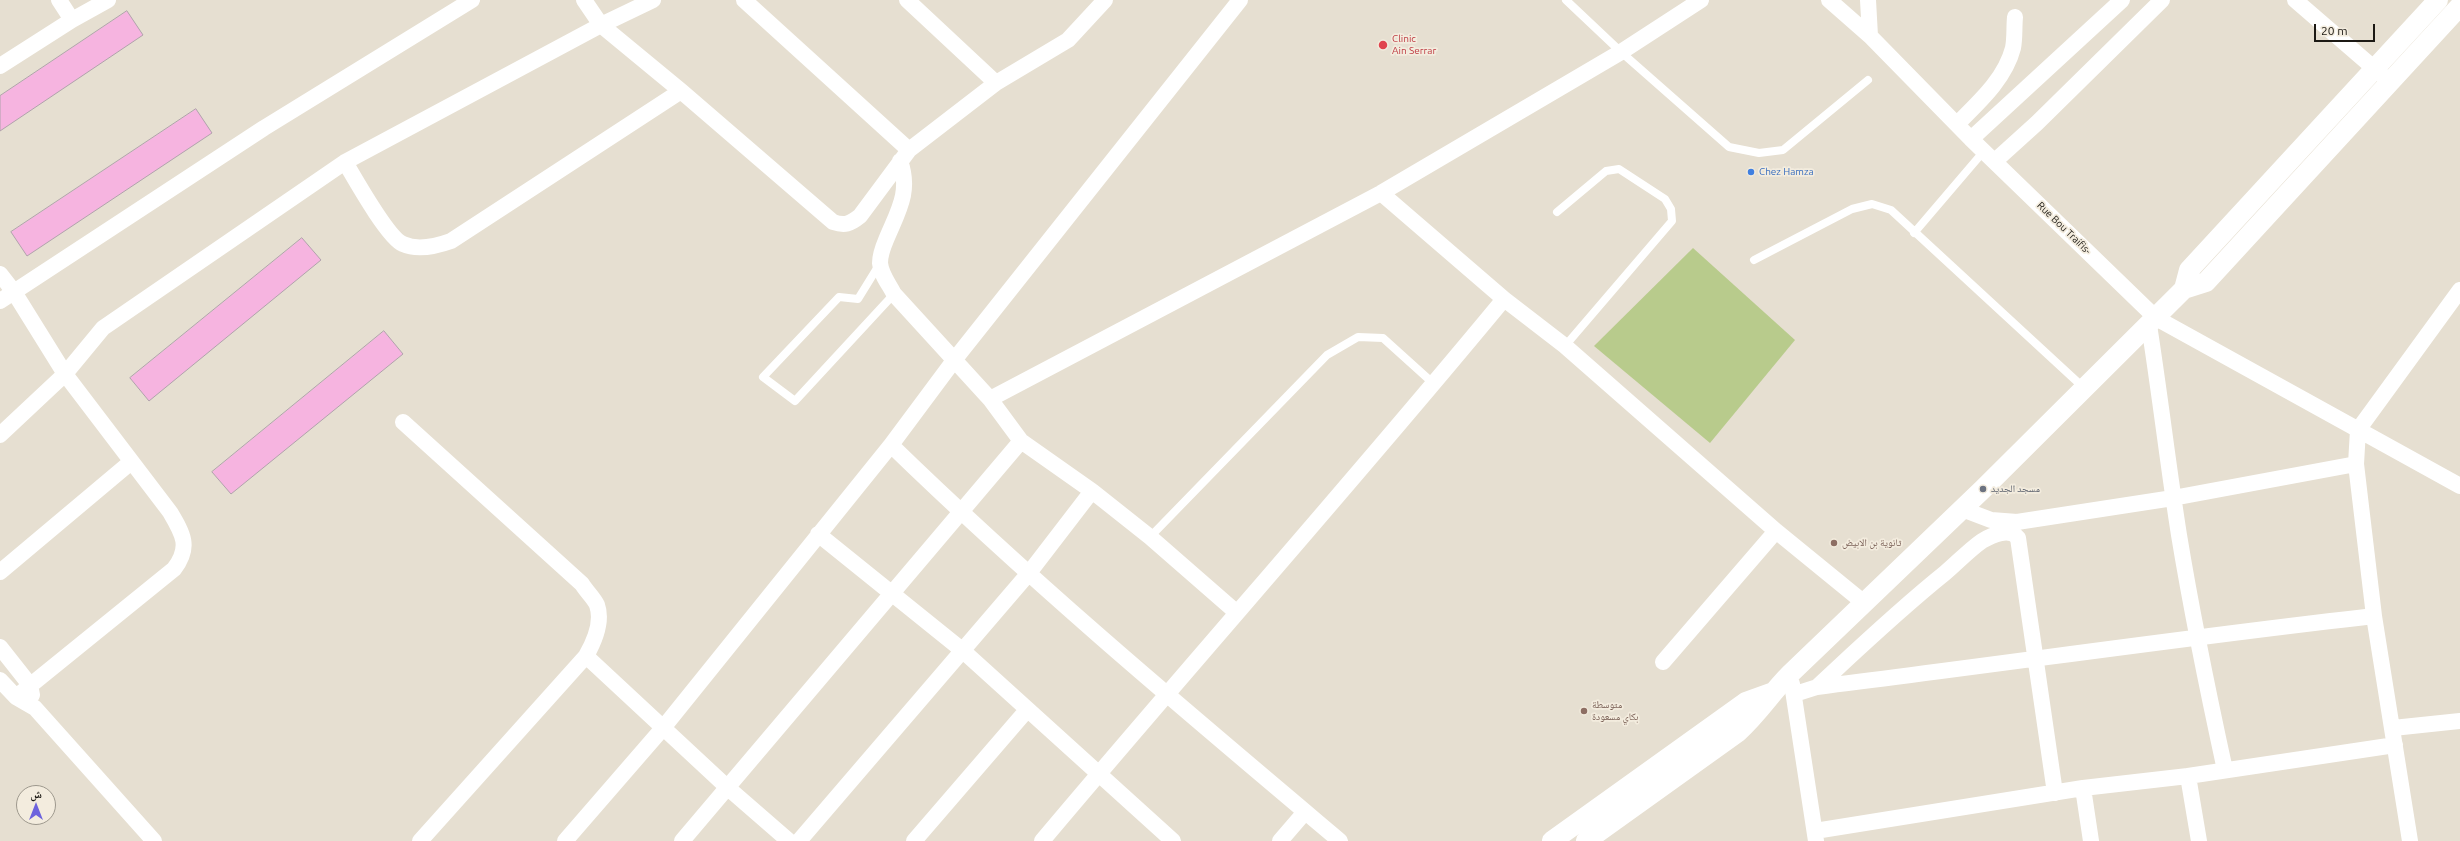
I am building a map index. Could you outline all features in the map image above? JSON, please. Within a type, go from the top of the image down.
[{"type":"street","points":[[0,66],[72,20],[108,0]]},
{"type":"street","points":[[0,301],[448,6],[472,0]]},
{"type":"street","points":[[584,0],[601,25],[681,91],[833,222],[842,225],[850,224],[860,216],[905,156],[996,83],[1068,40],[1105,0]]},
{"type":"street","points":[[0,435],[65,374],[103,328],[345,162],[601,25],[653,0]]},
{"type":"street","points":[[744,0],[905,156],[905,189],[882,250],[880,263],[883,274],[894,294],[990,399],[1021,441],[1092,491],[1150,536],[1236,612]]},
{"type":"street","points":[[907,0],[996,83]]},
{"type":"street","points":[[565,841],[663,728],[891,445],[955,359],[1239,0]]},
{"type":"street","points":[[990,399],[1381,193],[1621,52],[1701,0]]},
{"type":"street","name":"Rue Bou Traifis-","points":[[1829,0],[1870,36],[2152,321],[2460,486]]},
{"type":"street","points":[[1868,0],[1870,36]]},
{"type":"street","points":[[1971,139],[2122,0]]},
{"type":"street","points":[[1990,156],[2037,123],[2162,0]]},
{"type":"street","points":[[2295,0],[2383,76]]},
{"type":"street","points":[[2383,76],[2438,0]]},
{"type":"street","points":[[62,1],[72,20]]},
{"type":"street","points":[[1586,841],[1738,732],[1758,714],[1771,693],[1790,674],[1863,602],[1962,509],[2184,289],[2189,270],[2383,76],[2460,6]]},
{"type":"street","points":[[1957,124],[1991,90],[2006,67],[2013,47],[2015,17]]},
{"type":"street","points":[[345,162],[390,232],[403,244],[418,247],[434,246],[451,241],[681,91]]},
{"type":"street","points":[[1381,193],[1504,299],[1565,346],[1776,532],[1863,602]]},
{"type":"street","points":[[0,274],[14,292],[65,374],[170,512],[182,532],[185,547],[182,559],[174,569],[16,697]]},
{"type":"street","points":[[2410,841],[2374,616],[2356,464],[2358,430],[2460,290]]},
{"type":"street","points":[[1042,841],[1236,612],[1434,384],[1504,299]]},
{"type":"street","points":[[2152,321],[2173,498],[2196,636],[2225,770]]},
{"type":"street","points":[[403,422],[582,584],[597,605],[598,627],[594,642],[586,656],[420,841]]},
{"type":"street","points":[[682,841],[1021,441]]},
{"type":"street","points":[[891,445],[961,513],[1166,694],[1340,841]]},
{"type":"street","points":[[0,572],[131,462]]},
{"type":"street","points":[[1962,509],[1991,520],[2017,522],[2173,498],[2356,464]]},
{"type":"street","points":[[799,841],[1029,573],[1092,491]]},
{"type":"street","points":[[1663,662],[1776,532]]},
{"type":"street","points":[[1818,687],[1913,598],[1982,541],[1998,534],[2010,532],[2018,538],[2034,660],[2055,793]]},
{"type":"street","points":[[818,534],[890,594],[962,650],[1168,839]]},
{"type":"street","points":[[1795,694],[1818,687],[2034,660],[2196,636],[2374,616]]},
{"type":"street","points":[[0,647],[30,685],[36,708]]},
{"type":"street","points":[[586,656],[728,788],[789,841]]},
{"type":"street","points":[[1790,674],[1795,694],[1816,836],[2083,788],[2188,776],[2395,745]]},
{"type":"street","points":[[0,680],[16,697],[36,708],[154,841]]},
{"type":"street","points":[[1552,841],[1746,702],[1771,693]]},
{"type":"street","points":[[914,841],[1027,710]]},
{"type":"street","points":[[2393,728],[2460,721]]},
{"type":"street","points":[[2188,776],[2199,841]]},
{"type":"street","points":[[2083,788],[2091,841]]},
{"type":"street","points":[[1280,841],[1305,812]]},
{"type":"lane","points":[[1566,0],[1621,52],[1729,147],[1759,153],[1783,150],[1868,80]]},
{"type":"lane","points":[[1914,233],[1990,156]]},
{"type":"lane","points":[[1557,212],[1606,171],[1619,169],[1665,199],[1671,208],[1672,221],[1565,346]]},
{"type":"lane","points":[[1754,260],[1852,209],[1872,204],[1891,210],[1914,233],[2084,389]]},
{"type":"lane","points":[[880,263],[858,299],[839,297],[763,377],[795,401],[894,294]]},
{"type":"lane","points":[[1150,536],[1327,355],[1358,337],[1383,338],[1434,384]]},
{"type":"green space","points":[[1693,248],[1795,340],[1710,443],[1594,346]]},
{"type":"building","points":[[127,11],[143,35],[0,131],[0,96]]},
{"type":"building","points":[[196,109],[212,133],[27,256],[11,232]]},
{"type":"building","points":[[302,238],[321,260],[149,401],[130,378]]},
{"type":"building","points":[[384,331],[403,354],[231,494],[212,472]]},
{"type":"place","name":"Clinic Ain Serrar","points":[[1383,45]]},
{"type":"place","name":"Chez Hamza","points":[[1751,172]]},
{"type":"place","name":"مسجد الجديد","points":[[1983,489]]},
{"type":"place","name":"ثانوية بن الابيض","points":[[1834,543]]},
{"type":"place","name":"متوسطة بكاي مسعودة","points":[[1584,711]]}]
